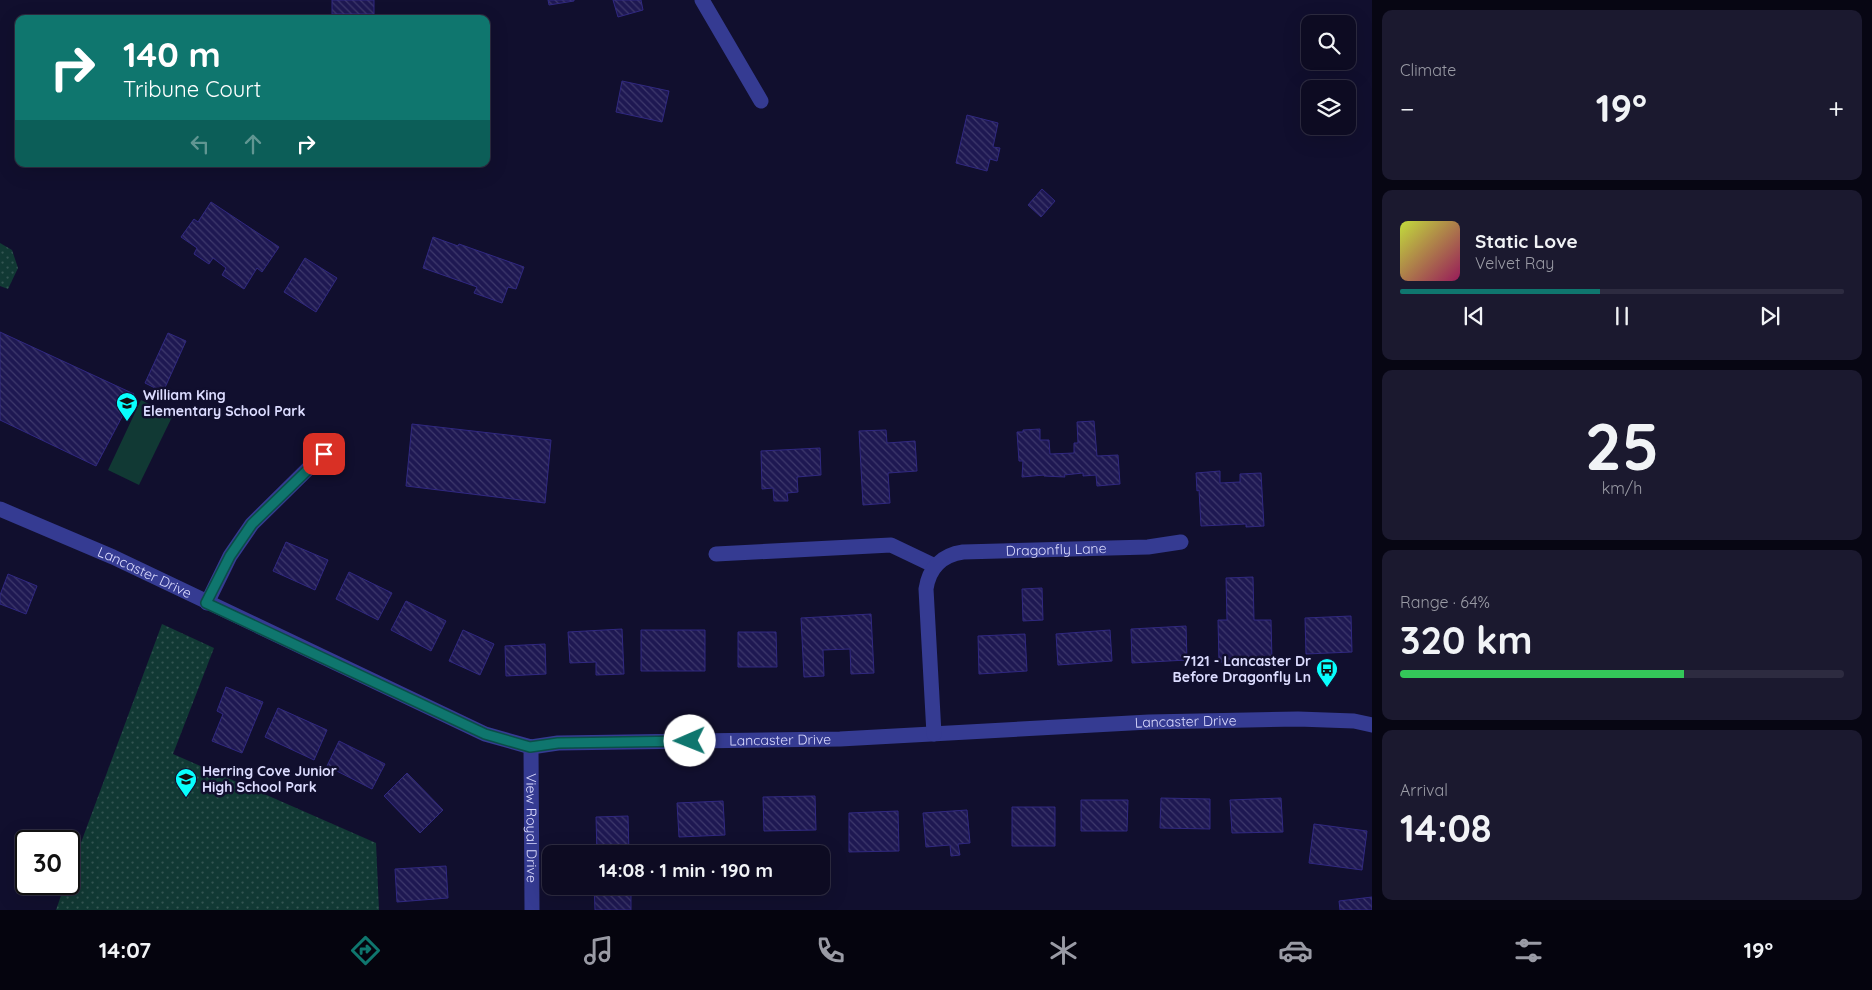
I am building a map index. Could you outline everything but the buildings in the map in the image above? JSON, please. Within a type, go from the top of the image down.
[{"type":"street","points":[[702,0],[761,101]]},
{"type":"street","points":[[206,603],[230,556],[252,524],[324,454]]},
{"type":"street","name":"Lancaster Drive","points":[[0,509],[108,555],[485,734],[530,747],[558,743],[840,739],[1149,722],[1298,719],[1354,721],[1372,725]]},
{"type":"street","name":"Dragonfly Lane","points":[[935,566],[945,557],[963,552],[1148,547],[1180,542]]},
{"type":"street","points":[[716,554],[891,545],[935,566],[929,576],[926,589],[934,734]]},
{"type":"street","name":"View Royal Drive","points":[[530,747],[532,910]]},
{"type":"green space","points":[[0,243],[12,250],[18,268],[8,289],[0,286]]},
{"type":"green space","points":[[141,400],[173,415],[139,485],[108,470]]},
{"type":"green space","name":"Herring Cove Junior High School Park","points":[[162,624],[214,648],[173,754],[376,843],[379,910],[56,910],[61,895],[80,895],[80,845]]},
{"type":"place","name":"William King Elementary School Park","points":[[127,422]]},
{"type":"place","name":"7121 - Lancaster Dr Before Dragonfly Ln","points":[[1327,688]]},
{"type":"place","name":"Herring Cove Junior High School Park","points":[[186,798]]},
{"type":"route","points":[[324,454],[252,524],[230,556],[206,603],[485,734],[530,747],[558,743],[690,741]]}]
